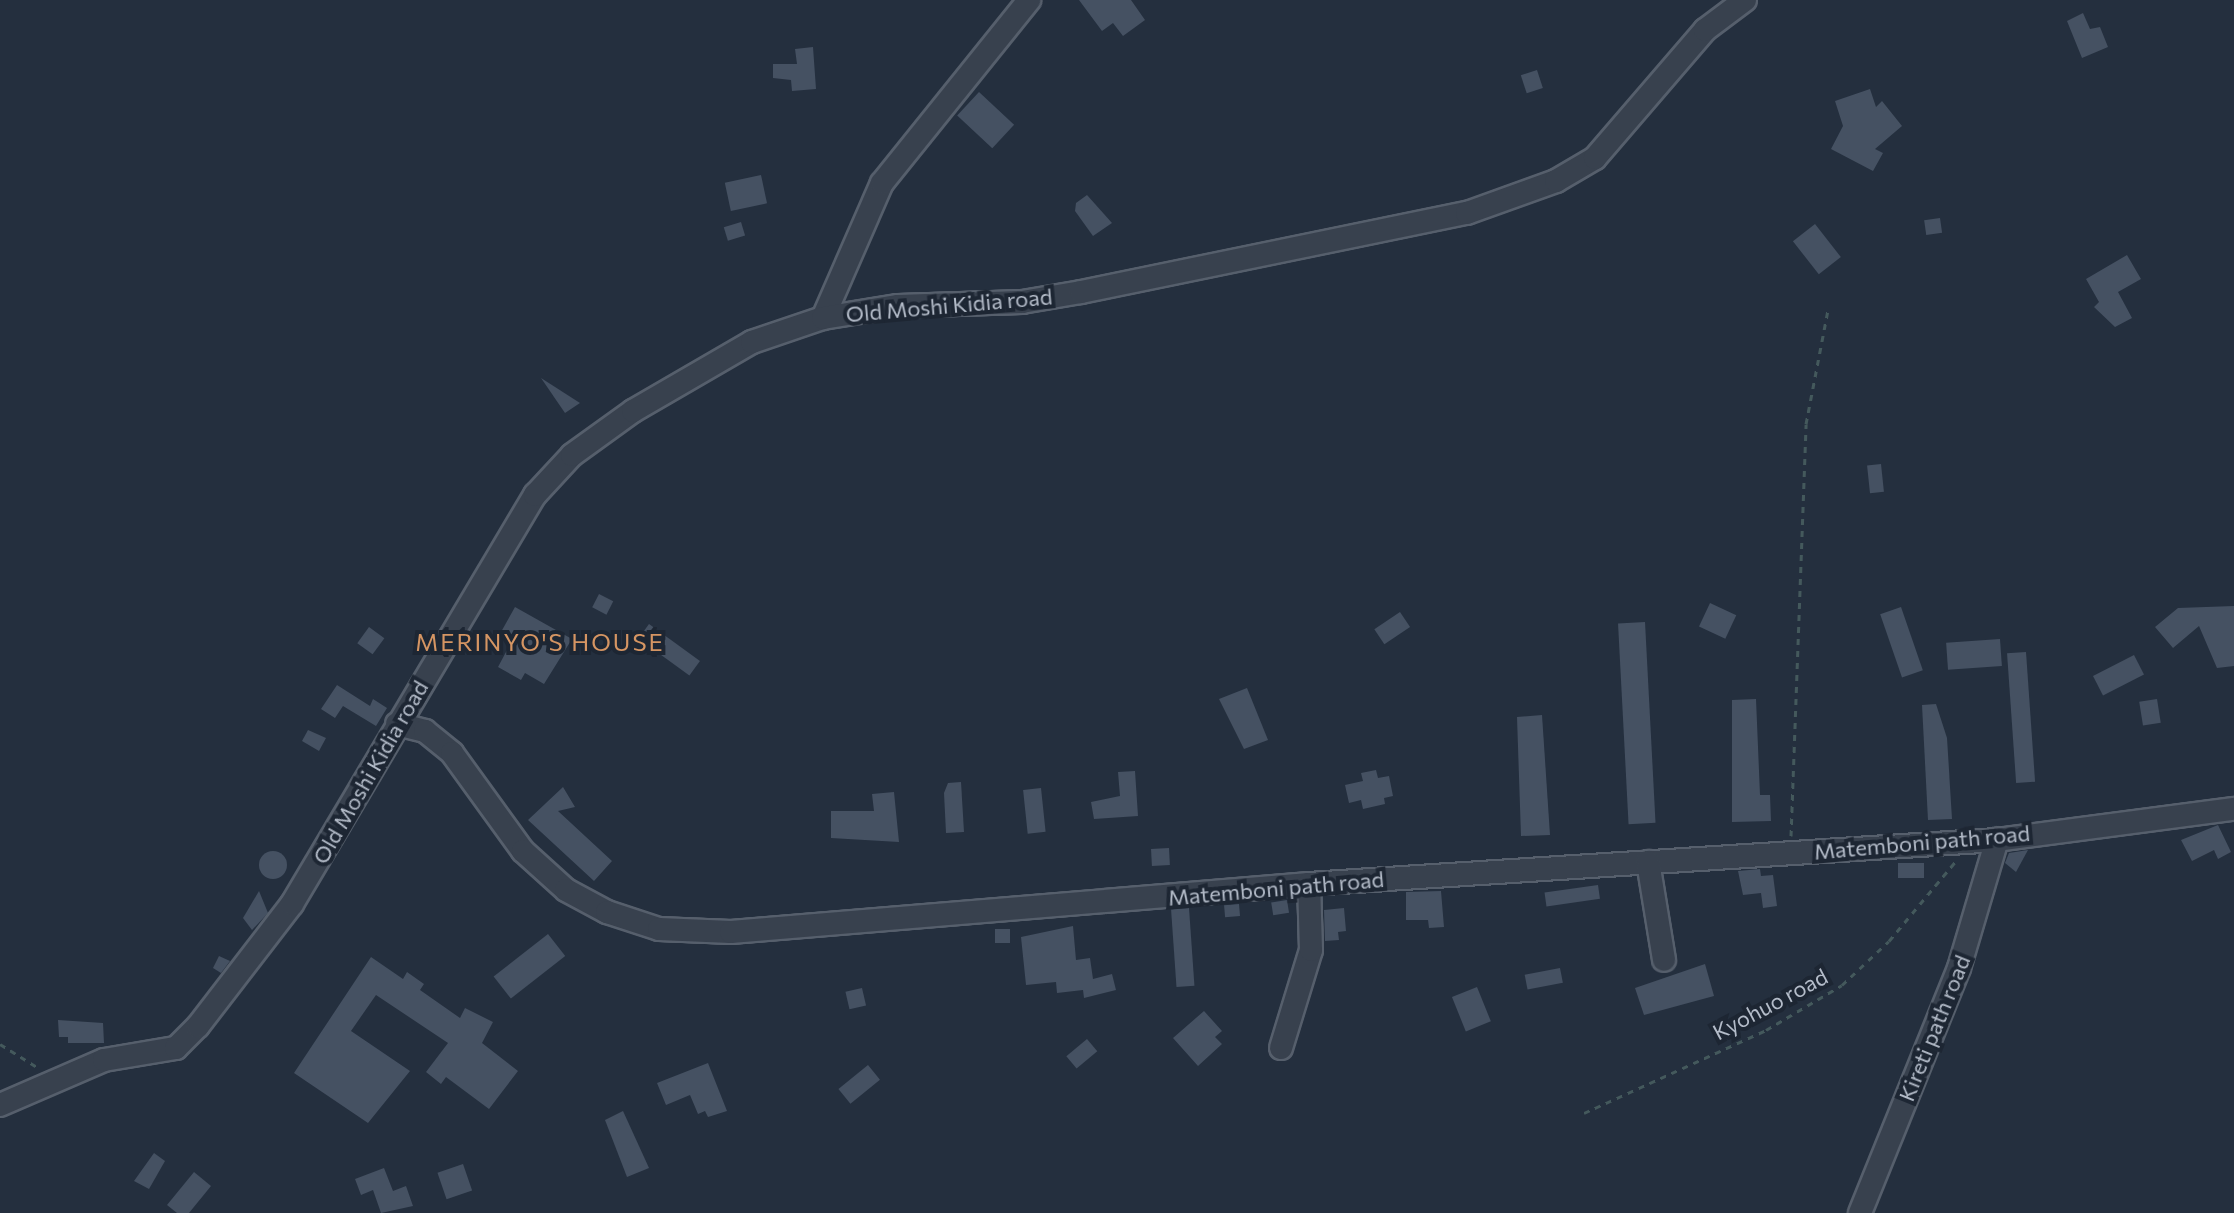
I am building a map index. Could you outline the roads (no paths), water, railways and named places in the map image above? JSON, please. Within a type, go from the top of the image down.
[{"type":"street","points":[[823,318],[882,183],[1029,0]]},
{"type":"street","name":"Old Moshi Kidia road","points":[[0,1105],[54,1077],[104,1060],[176,1048],[198,1026],[292,904],[535,495],[572,455],[706,367],[784,329],[823,318],[898,306],[1022,302],[1467,213],[1556,181],[1595,158],[1705,30],[1745,0]]},
{"type":"street","name":"Matemboni path road","points":[[397,724],[425,731],[452,753],[523,851],[566,890],[607,912],[659,929],[746,931],[1309,884],[1997,840],[2234,809]]},
{"type":"street","name":"Kireti path road","points":[[1860,1213],[1959,968],[1997,840]]},
{"type":"street","points":[[1648,862],[1664,960]]},
{"type":"street","points":[[1281,1048],[1311,950],[1309,884]]},
{"type":"district","name":"MERINYO'S HOUSE","points":[[540,642]]}]
